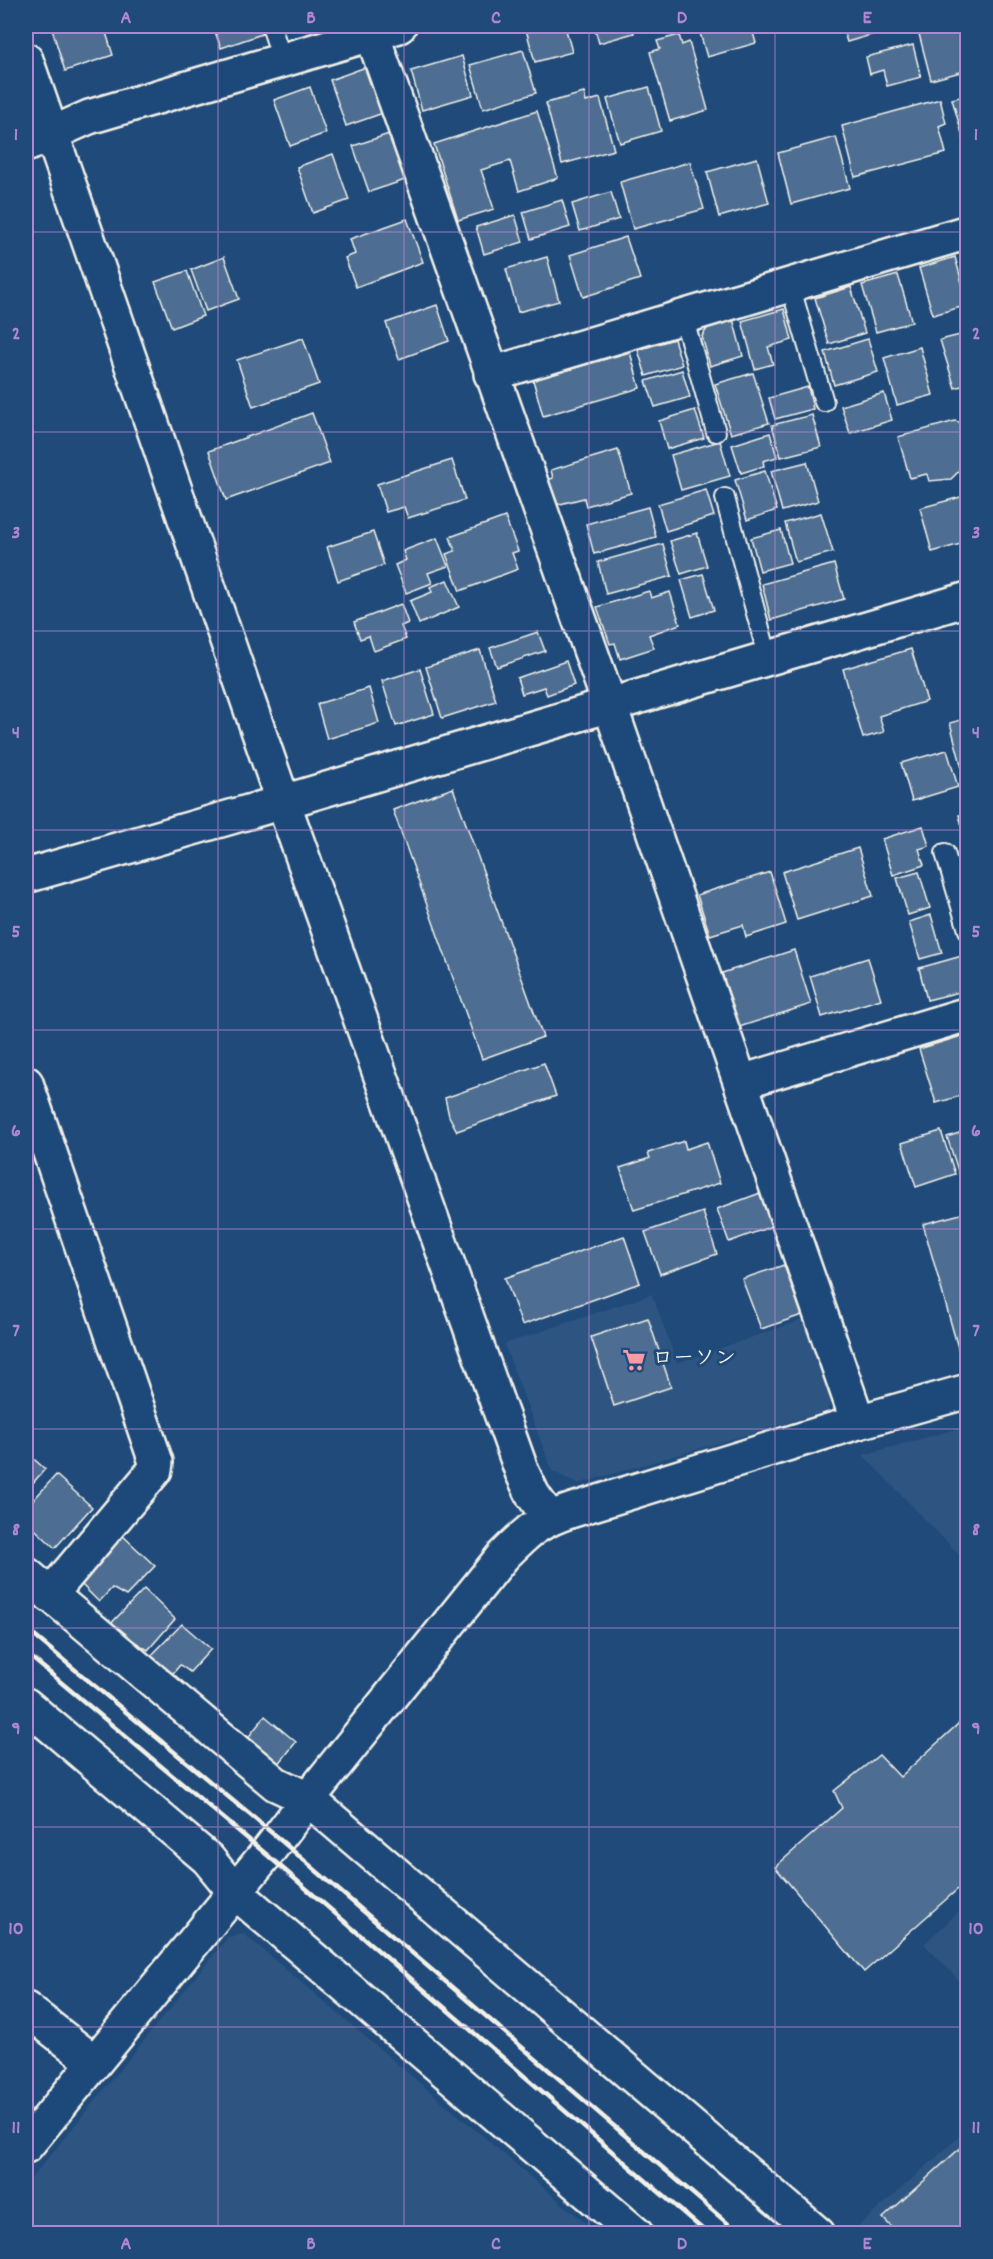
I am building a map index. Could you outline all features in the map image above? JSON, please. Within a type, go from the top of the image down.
[{"type":"street","points":[[39,140],[89,117],[386,29],[491,374],[609,704],[858,1422]]},
{"type":"street","points":[[26,60],[39,140],[283,802],[522,1472],[533,1495],[549,1518]]},
{"type":"street","points":[[491,374],[968,232]]},
{"type":"street","points":[[26,876],[968,599]]},
{"type":"street","points":[[741,1082],[968,1014]]},
{"type":"street","points":[[26,1083],[156,1462],[155,1470],[38,1585],[276,1784],[308,1799],[818,2234]]},
{"type":"street","points":[[26,2146],[266,1854],[503,1556],[528,1532],[549,1518],[858,1422],[968,1391]]},
{"type":"street","points":[[26,1705],[208,1859],[234,1891],[636,2234]]},
{"type":"street","points":[[26,2009],[94,2062]]},
{"type":"lane","points":[[271,26],[282,59]]},
{"type":"lane","points":[[790,285],[824,402]]},
{"type":"lane","points":[[683,316],[716,432]]},
{"type":"lane","points":[[725,498],[768,658]]},
{"type":"lane","points":[[945,853],[968,930]]},
{"type":"shaded area","points":[[652,1294],[677,1363],[811,1317],[837,1389],[827,1411],[578,1484],[552,1471],[504,1344]]},
{"type":"shaded area","points":[[968,1426],[967,1563],[863,1455]]},
{"type":"shaded area","points":[[967,1904],[967,1989],[924,1944]]},
{"type":"shaded area","points":[[244,1934],[597,2233],[26,2233],[26,2185],[228,1937]]},
{"type":"shaded area","points":[[967,2130],[967,2233],[856,2234],[853,2231]]},
{"type":"building","points":[[51,26],[104,26],[113,55],[65,71]]},
{"type":"building","points":[[213,26],[259,26],[262,34],[221,48]]},
{"type":"building","points":[[525,26],[565,26],[572,52],[535,62]]},
{"type":"building","points":[[594,26],[632,26],[634,33],[599,43]]},
{"type":"building","points":[[698,26],[751,26],[756,43],[707,57]]},
{"type":"building","points":[[842,26],[901,26],[847,42]]},
{"type":"building","points":[[934,26],[968,26],[968,70],[931,80],[918,30]]},
{"type":"building","points":[[679,35],[682,45],[689,42],[708,110],[670,121],[650,52],[660,49],[657,41]]},
{"type":"building","points":[[913,45],[921,77],[887,86],[883,70],[870,74],[866,57]]},
{"type":"building","points":[[523,50],[536,93],[483,109],[470,65]]},
{"type":"building","points":[[462,56],[473,95],[422,110],[411,71]]},
{"type":"building","points":[[366,67],[383,113],[346,126],[330,80]]},
{"type":"building","points":[[310,87],[326,133],[290,146],[274,100]]},
{"type":"building","points":[[649,87],[661,131],[620,143],[607,99]]},
{"type":"building","points":[[584,93],[586,102],[600,98],[614,150],[562,164],[546,103]]},
{"type":"building","points":[[968,95],[968,143],[965,144],[952,99]]},
{"type":"building","points":[[940,99],[946,123],[939,126],[946,153],[855,177],[842,126]]},
{"type":"building","points":[[537,111],[558,178],[519,191],[510,161],[481,170],[494,209],[458,220],[434,144]]},
{"type":"building","points":[[389,134],[405,180],[369,192],[353,146]]},
{"type":"building","points":[[836,137],[850,188],[791,204],[778,153]]},
{"type":"building","points":[[333,154],[349,200],[313,213],[297,167]]},
{"type":"building","points":[[757,158],[769,203],[719,217],[707,172]]},
{"type":"building","points":[[690,162],[704,209],[633,229],[620,182]]},
{"type":"building","points":[[611,192],[619,219],[580,231],[572,204]]},
{"type":"building","points":[[562,200],[570,227],[531,239],[523,212]]},
{"type":"building","points":[[515,215],[523,242],[484,254],[476,227]]},
{"type":"building","points":[[407,219],[423,262],[356,287],[345,258],[355,254],[350,239]]},
{"type":"building","points":[[626,237],[640,279],[583,297],[570,255]]},
{"type":"building","points":[[224,257],[239,299],[206,311],[191,270]]},
{"type":"building","points":[[547,257],[559,301],[518,312],[506,269]]},
{"type":"building","points":[[955,257],[968,305],[933,315],[919,268]]},
{"type":"building","points":[[187,271],[203,316],[172,328],[155,282]]},
{"type":"building","points":[[898,275],[912,322],[876,332],[862,285]]},
{"type":"building","points":[[851,287],[865,333],[829,344],[815,298]]},
{"type":"building","points":[[437,305],[449,341],[399,359],[386,323]]},
{"type":"building","points":[[784,309],[792,340],[768,347],[773,364],[755,369],[742,321]]},
{"type":"building","points":[[733,319],[743,356],[710,366],[702,336],[709,326]]},
{"type":"building","points":[[968,333],[968,384],[955,388],[940,340]]},
{"type":"building","points":[[303,338],[319,384],[253,407],[237,360]]},
{"type":"building","points":[[674,339],[682,365],[646,376],[638,350]]},
{"type":"building","points":[[868,339],[878,372],[834,385],[825,352]]},
{"type":"building","points":[[920,347],[933,395],[897,405],[884,358]]},
{"type":"building","points":[[630,352],[640,388],[543,416],[533,380]]},
{"type":"building","points":[[682,370],[690,397],[655,407],[646,381]]},
{"type":"building","points":[[753,373],[769,423],[731,434],[715,384]]},
{"type":"building","points":[[808,387],[813,409],[775,419],[769,398]]},
{"type":"building","points":[[884,393],[892,420],[850,433],[841,406]]},
{"type":"building","points":[[695,410],[704,438],[667,449],[659,421]]},
{"type":"building","points":[[312,413],[330,463],[226,500],[209,451]]},
{"type":"building","points":[[812,415],[821,447],[781,457],[772,425]]},
{"type":"building","points":[[955,421],[965,424],[968,428],[968,450],[964,454],[967,462],[961,464],[958,472],[951,479],[929,481],[927,474],[910,478],[898,437]]},
{"type":"building","points":[[770,433],[777,457],[763,461],[764,466],[741,473],[732,445]]},
{"type":"building","points":[[720,441],[730,476],[681,490],[671,455]]},
{"type":"building","points":[[618,450],[631,493],[586,506],[584,498],[556,505],[548,480],[553,478],[551,470]]},
{"type":"building","points":[[452,460],[465,500],[408,518],[404,507],[386,512],[377,484]]},
{"type":"building","points":[[807,462],[818,501],[782,511],[771,471]]},
{"type":"building","points":[[765,471],[777,510],[747,520],[735,480]]},
{"type":"building","points":[[706,490],[714,516],[666,531],[658,504]]},
{"type":"building","points":[[968,495],[968,542],[932,552],[920,508]]},
{"type":"building","points":[[648,507],[656,537],[594,554],[586,524]]},
{"type":"building","points":[[821,513],[833,552],[796,562],[785,523]]},
{"type":"building","points":[[505,517],[518,551],[512,553],[518,569],[460,591],[446,554],[455,551],[450,537]]},
{"type":"building","points":[[781,530],[790,563],[760,571],[751,538]]},
{"type":"building","points":[[373,532],[384,565],[338,581],[327,547]]},
{"type":"building","points":[[697,533],[707,566],[681,574],[670,541]]},
{"type":"building","points":[[437,538],[448,566],[428,573],[432,583],[406,593],[395,565],[406,560],[403,551]]},
{"type":"building","points":[[663,544],[672,576],[606,594],[598,562]]},
{"type":"building","points":[[834,564],[844,599],[771,620],[762,584]]},
{"type":"building","points":[[703,574],[714,610],[692,617],[681,580]]},
{"type":"building","points":[[447,580],[459,607],[419,624],[410,601],[432,592],[430,587]]},
{"type":"building","points":[[649,591],[651,598],[670,592],[680,624],[649,635],[654,648],[620,659],[615,643],[610,644],[597,607]]},
{"type":"building","points":[[401,604],[408,623],[401,626],[406,639],[374,651],[369,636],[360,639],[354,622]]},
{"type":"building","points":[[538,632],[545,651],[497,667],[490,648]]},
{"type":"building","points":[[911,649],[927,701],[879,716],[884,732],[863,738],[843,669]]},
{"type":"building","points":[[480,650],[496,701],[442,718],[426,667]]},
{"type":"building","points":[[566,661],[574,685],[547,695],[544,687],[522,694],[517,678]]},
{"type":"building","points":[[420,669],[434,714],[396,726],[382,681]]},
{"type":"building","points":[[369,688],[379,723],[327,739],[317,704]]},
{"type":"building","points":[[968,718],[968,787],[967,787],[950,723]]},
{"type":"building","points":[[947,750],[958,787],[912,801],[901,763]]},
{"type":"building","points":[[453,788],[543,1037],[482,1059],[393,810]]},
{"type":"building","points":[[968,813],[968,847],[959,815]]},
{"type":"building","points":[[923,826],[929,846],[919,849],[924,865],[893,875],[882,839]]},
{"type":"building","points":[[858,848],[873,896],[797,920],[782,872]]},
{"type":"building","points":[[770,872],[786,924],[746,937],[743,925],[710,935],[697,895]]},
{"type":"building","points":[[919,872],[930,908],[908,915],[897,878]]},
{"type":"building","points":[[931,915],[942,953],[920,959],[909,922]]},
{"type":"building","points":[[794,950],[811,1004],[739,1027],[722,973]]},
{"type":"building","points":[[962,956],[968,976],[968,990],[927,1000],[919,968]]},
{"type":"building","points":[[868,958],[881,999],[822,1017],[810,976]]},
{"type":"building","points":[[965,1035],[968,1042],[968,1094],[936,1103],[919,1049]]},
{"type":"building","points":[[544,1063],[556,1096],[457,1131],[449,1116],[445,1098]]},
{"type":"building","points":[[968,1130],[968,1194],[966,1195],[947,1137]]},
{"type":"building","points":[[941,1131],[955,1174],[916,1187],[902,1143]]},
{"type":"building","points":[[684,1141],[686,1149],[707,1142],[720,1183],[634,1210],[620,1168],[650,1158],[648,1153]]},
{"type":"building","points":[[763,1192],[775,1225],[729,1242],[717,1209]]},
{"type":"building","points":[[703,1212],[717,1254],[660,1274],[645,1232]]},
{"type":"building","points":[[968,1212],[968,1353],[960,1355],[923,1224]]},
{"type":"building","points":[[624,1236],[640,1283],[522,1325],[505,1278]]},
{"type":"building","points":[[784,1265],[802,1315],[761,1329],[742,1279]]},
{"type":"building","points":[[648,1318],[671,1387],[614,1406],[591,1337]]},
{"type":"building","points":[[26,1452],[45,1469],[26,1491]]},
{"type":"building","points":[[56,1475],[92,1507],[55,1548],[26,1521],[26,1508]]},
{"type":"building","points":[[121,1534],[155,1566],[126,1596],[112,1588],[99,1602],[78,1581]]},
{"type":"building","points":[[144,1589],[175,1619],[148,1650],[132,1640],[122,1651],[102,1633]]},
{"type":"building","points":[[182,1624],[211,1649],[190,1672],[180,1665],[168,1679],[147,1660]]},
{"type":"building","points":[[968,1715],[968,1880],[864,1972],[775,1867],[842,1808],[834,1791],[879,1755],[900,1777]]},
{"type":"building","points":[[265,1716],[296,1742],[278,1765],[246,1740]]},
{"type":"building","points":[[968,2141],[968,2232],[898,2234],[883,2218]]},
{"type":"railway","points":[[26,1629],[278,1838],[740,2234]]},
{"type":"railway","points":[[26,1653],[266,1854],[708,2234]]},
{"type":"place","name":"ローソン","points":[[634,1360]]}]
